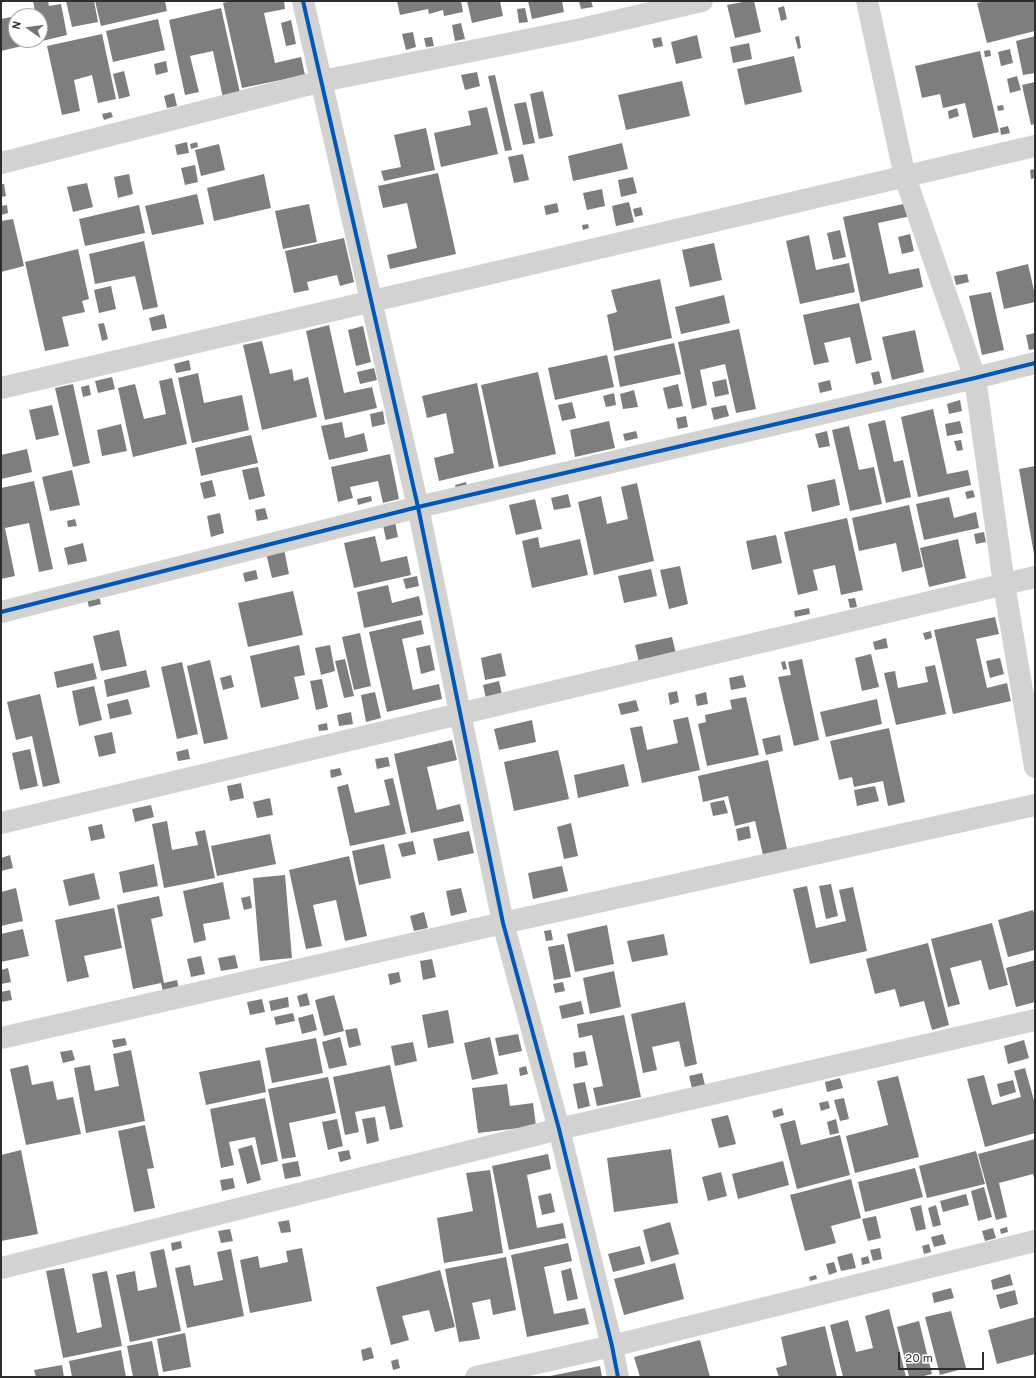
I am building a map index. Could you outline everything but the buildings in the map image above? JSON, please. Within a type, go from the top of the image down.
[{"type":"street","points":[[303,1],[370,302],[418,507],[503,923],[559,1129],[612,1346],[618,1377]]},
{"type":"street","points":[[1,163],[322,81],[581,28],[702,1]]},
{"type":"street","points":[[867,1],[905,177],[975,378],[1004,584],[1035,767]]},
{"type":"street","points":[[1,388],[1035,146]]},
{"type":"street","points":[[1,612],[418,507],[1035,363]]},
{"type":"street","points":[[1,823],[1035,577]]},
{"type":"street","points":[[1,1038],[503,923],[1035,805]]},
{"type":"street","points":[[1,1268],[559,1129],[1035,1020]]},
{"type":"street","points":[[476,1377],[612,1346],[1035,1241]]},
{"type":"cycle path","points":[[303,1],[418,507],[503,923],[559,1129],[612,1346],[618,1377]]},
{"type":"cycle path","points":[[1,612],[418,507],[1035,363]]}]
